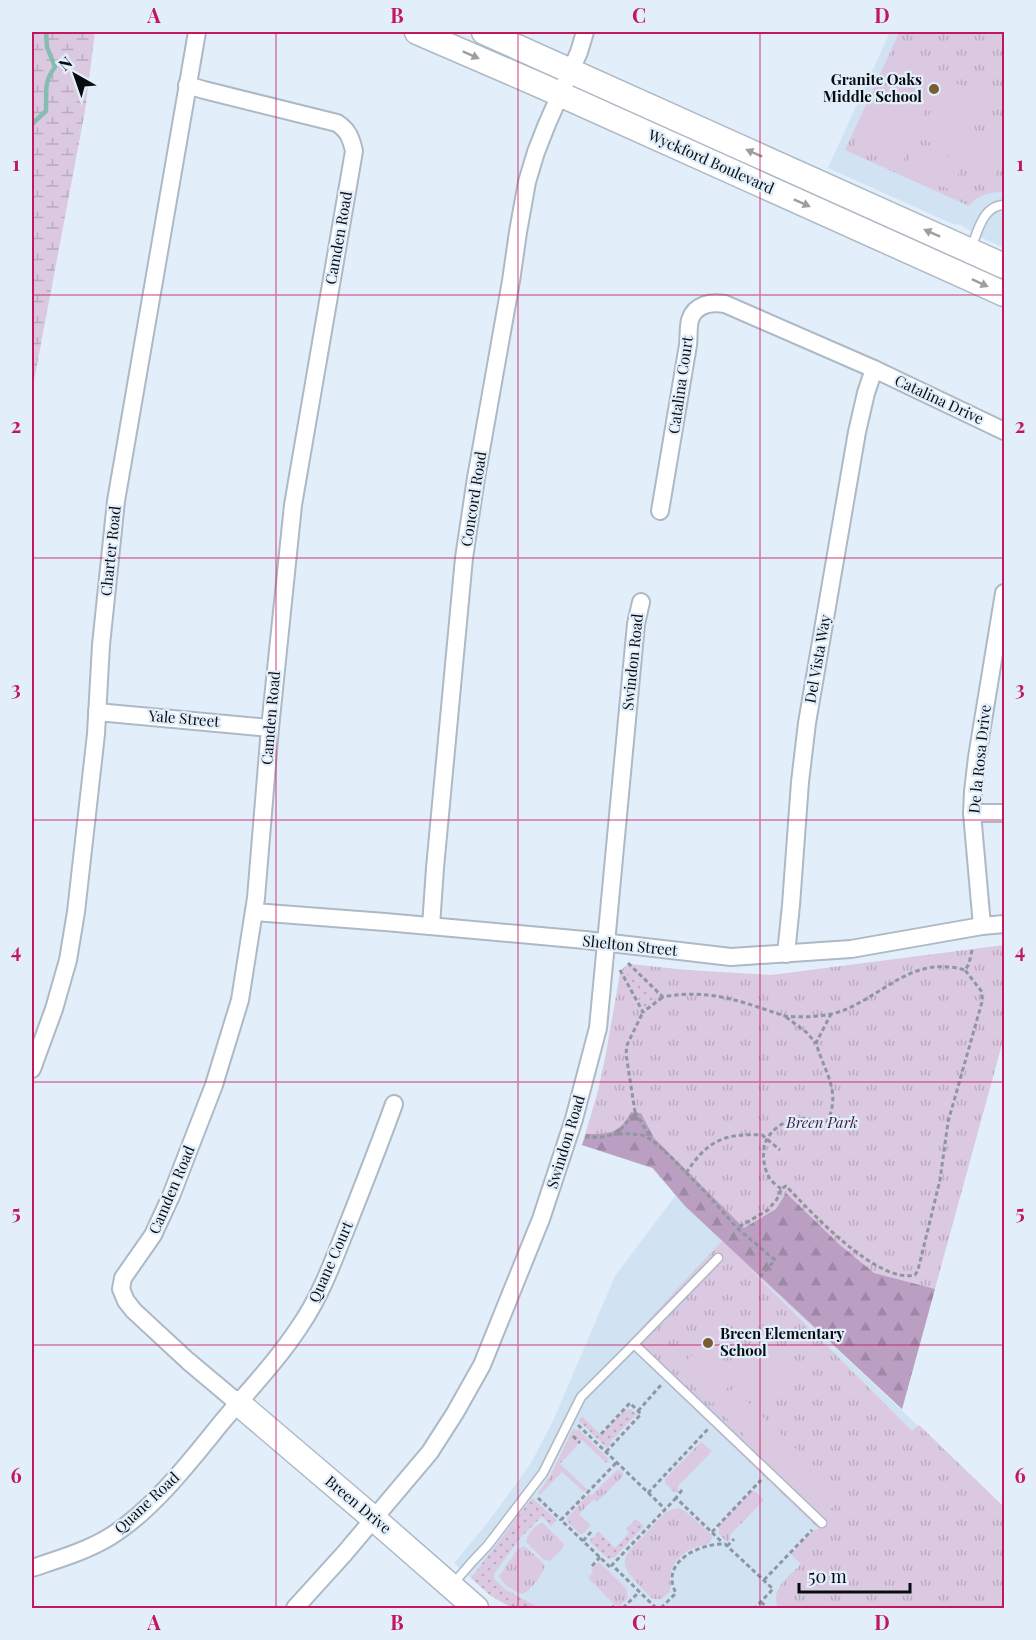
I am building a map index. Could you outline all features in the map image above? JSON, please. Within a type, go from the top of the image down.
[{"type":"street","name":"Charter Road","points":[[32,1069],[54,1009],[68,960],[76,912],[98,712],[103,626],[116,501],[197,32]]},
{"type":"street","name":"Wyckford Boulevard","points":[[417,32],[565,82],[1005,266]]},
{"type":"street","name":"Wyckford Boulevard","points":[[484,32],[565,82],[1005,294]]},
{"type":"street","name":"Concord Road","points":[[432,926],[435,868],[464,558],[476,478],[527,182],[536,152],[579,52],[585,32]]},
{"type":"street","name":"Camden Road","points":[[187,85],[337,123],[345,128],[354,151],[293,505],[254,912],[240,1000],[214,1084],[162,1216],[153,1235],[123,1278],[122,1289],[126,1301],[134,1311],[238,1403]]},
{"type":"street","name":"Catalina Court","points":[[660,511],[688,345],[690,320],[698,308],[712,302],[725,304],[874,369]]},
{"type":"street","name":"Catalina Drive","points":[[874,369],[1005,431]]},
{"type":"street","name":"Del Vista Way","points":[[786,954],[807,723],[857,432],[874,369]]},
{"type":"street","name":"De la Rosa Drive","points":[[982,926],[972,813],[977,757],[1005,593]]},
{"type":"street","name":"Swindon Road","points":[[295,1608],[430,1452],[455,1413],[483,1365],[541,1219],[574,1119],[598,1028],[636,624],[641,602]]},
{"type":"street","name":"Yale Street","points":[[98,712],[270,728]]},
{"type":"street","points":[[972,813],[1005,813]]},
{"type":"street","name":"Shelton Street","points":[[254,912],[605,942],[731,957],[851,949],[1005,924]]},
{"type":"street","name":"Quane Court","points":[[238,1403],[274,1362],[301,1325],[319,1293],[333,1263],[394,1104]]},
{"type":"street","name":"Breen Drive","points":[[238,1403],[476,1608]]},
{"type":"street","name":"Quane Road","points":[[32,1568],[79,1552],[112,1535],[135,1517],[179,1475],[238,1403]]},
{"type":"lane","points":[[970,250],[983,219],[990,210],[999,205],[1005,205]]},
{"type":"lane","points":[[451,1587],[488,1545],[543,1473],[581,1397],[718,1258]]},
{"type":"lane","points":[[634,1344],[821,1522]]},
{"type":"path","points":[[965,970],[972,950]]},
{"type":"path","points":[[628,963],[663,997]]},
{"type":"path","points":[[737,1228],[768,1210],[777,1199],[781,1189],[786,1186],[862,1257],[890,1272],[908,1276],[915,1275],[938,1189],[948,1122],[982,1002],[982,992],[965,970],[947,967],[917,970],[904,975],[848,1008],[831,1014],[785,1016],[723,997],[701,994],[663,997],[643,1012],[631,1035],[626,1054],[635,1112],[652,1140],[687,1173],[737,1228],[775,1260],[760,1277]]},
{"type":"path","points":[[620,970],[643,1012]]},
{"type":"path","points":[[816,1043],[831,1014]]},
{"type":"path","points":[[781,1189],[770,1179],[765,1166],[763,1152],[767,1139],[779,1125],[791,1120],[806,1119],[824,1127],[829,1119],[833,1103],[832,1083],[816,1043],[785,1016]]},
{"type":"path","points":[[618,1133],[635,1112]]},
{"type":"path","points":[[583,1137],[601,1137],[618,1133],[642,1135],[652,1140]]},
{"type":"path","points":[[687,1173],[704,1150],[725,1138],[746,1134],[762,1135],[780,1149]]},
{"type":"path","points":[[638,1411],[669,1377]]},
{"type":"path","points":[[601,1434],[630,1403],[641,1414],[606,1452]]},
{"type":"path","points":[[571,1417],[665,1509]]},
{"type":"path","points":[[648,1493],[715,1422]]},
{"type":"path","points":[[561,1520],[616,1463]]},
{"type":"path","points":[[604,1465],[609,1470]]},
{"type":"path","points":[[712,1532],[768,1472]]},
{"type":"path","points":[[586,1484],[591,1489]]},
{"type":"path","points":[[530,1490],[656,1608]]},
{"type":"path","points":[[612,1565],[682,1490]]},
{"type":"path","points":[[676,1498],[773,1589],[755,1608]]},
{"type":"path","points":[[764,1580],[821,1522]]},
{"type":"path","points":[[583,1541],[591,1532]]},
{"type":"path","points":[[661,1608],[676,1593],[673,1578],[676,1565],[682,1559],[695,1550],[711,1545],[726,1545],[734,1539]]},
{"type":"path","points":[[592,1566],[600,1557]]},
{"type":"path","points":[[623,1608],[639,1592]]},
{"type":"path","points":[[761,1602],[768,1608]]},
{"type":"shaded area","name":"Granite Oaks Middle School","points":[[890,32],[1004,32],[1004,248],[961,225],[953,224],[828,168]]},
{"type":"shaded area","name":"Breen Elementary School","points":[[676,1195],[1004,1507],[1004,1608],[512,1608],[491,1596],[454,1563],[489,1521],[531,1463],[553,1421],[615,1276]]},
{"type":"green space","points":[[32,32],[95,32],[85,111],[33,386],[32,408]]},
{"type":"green space","name":"Granite Oaks Middle School","points":[[897,32],[1004,32],[1004,192],[985,194],[969,206],[845,150],[899,33]]},
{"type":"green space","points":[[895,55],[941,76],[929,102],[883,82]]},
{"type":"green space","points":[[945,78],[991,99],[980,125],[933,105]]},
{"type":"green space","points":[[880,88],[926,108],[915,135],[868,114]]},
{"type":"green space","points":[[931,110],[977,131],[965,158],[919,137]]},
{"type":"green space","points":[[989,119],[1004,126],[1004,155],[995,177],[968,164]]},
{"type":"green space","points":[[866,120],[912,141],[900,167],[854,146]]},
{"type":"green space","points":[[916,143],[963,163],[951,190],[905,169]]},
{"type":"green space","points":[[721,154],[730,155],[1004,277],[1004,286]]},
{"type":"green space","name":"Breen Park","points":[[1004,945],[1004,1037],[902,1409],[745,1264],[912,1431],[919,1425],[1004,1507],[1004,1608],[778,1608],[776,1595],[778,1589],[801,1564],[791,1554],[813,1530],[819,1529],[626,1344],[722,1241],[685,1206],[652,1168],[582,1145],[598,1091],[620,973],[630,964],[771,975]]},
{"type":"green space","points":[[632,971],[658,994],[657,998],[645,1007],[627,974]]},
{"type":"green space","points":[[631,1112],[641,1113],[654,1138],[744,1228],[776,1209],[786,1193],[840,1245],[874,1273],[935,1289],[902,1409],[685,1206],[653,1168],[582,1145],[586,1134],[608,1133],[618,1129]]},
{"type":"green space","points":[[769,1341],[799,1369],[784,1384],[755,1356]]},
{"type":"green space","points":[[695,1352],[730,1385],[712,1404],[677,1370]]},
{"type":"green space","points":[[750,1360],[779,1389],[765,1404],[736,1375]]},
{"type":"green space","points":[[733,1388],[768,1422],[751,1441],[715,1407]]},
{"type":"green space","points":[[630,1409],[637,1414],[607,1448],[579,1421],[582,1416],[601,1435],[625,1410]]},
{"type":"green space","points":[[770,1424],[806,1458],[788,1477],[753,1443]]},
{"type":"green space","points":[[573,1429],[579,1430],[609,1459],[606,1463],[582,1440],[560,1464],[587,1489],[584,1492],[562,1472],[540,1495],[538,1493],[549,1478]]},
{"type":"green space","points":[[701,1442],[712,1451],[678,1486],[678,1492],[674,1492],[665,1483],[665,1479]]},
{"type":"green space","points":[[809,1461],[844,1495],[826,1514],[791,1480]]},
{"type":"green space","points":[[618,1469],[623,1476],[597,1502],[594,1499],[579,1514],[591,1525],[583,1534],[580,1534],[567,1521],[567,1518],[589,1494],[592,1495]]},
{"type":"green space","points":[[753,1490],[764,1500],[730,1535],[730,1540],[727,1542],[719,1534],[719,1525]]},
{"type":"green space","points":[[532,1498],[557,1520],[551,1526],[542,1516],[520,1538],[494,1574],[494,1579],[506,1590],[540,1608],[512,1608],[491,1596],[471,1578]]},
{"type":"green space","points":[[678,1508],[685,1511],[711,1534],[712,1538],[709,1544],[695,1547],[679,1558],[670,1576],[670,1591],[662,1599],[653,1599],[626,1569],[625,1561],[629,1551],[665,1513]]},
{"type":"green space","points":[[636,1519],[643,1527],[615,1557],[608,1559],[590,1542],[599,1532],[615,1548],[629,1533],[626,1529]]},
{"type":"green space","points":[[543,1523],[564,1544],[550,1561],[543,1559],[526,1542],[532,1530]]},
{"type":"green space","points":[[524,1546],[545,1566],[536,1582],[522,1594],[506,1585],[499,1576],[518,1549]]},
{"type":"green space","points":[[599,1562],[626,1588],[628,1598],[620,1606],[615,1605],[588,1578],[593,1572],[591,1570]]},
{"type":"waterway","points":[[32,124],[46,111],[47,83],[55,67],[47,47],[46,32]]},
{"type":"place","name":"Granite Oaks Middle School","points":[[934,89]]},
{"type":"place","name":"Breen Elementary School","points":[[708,1343]]}]
